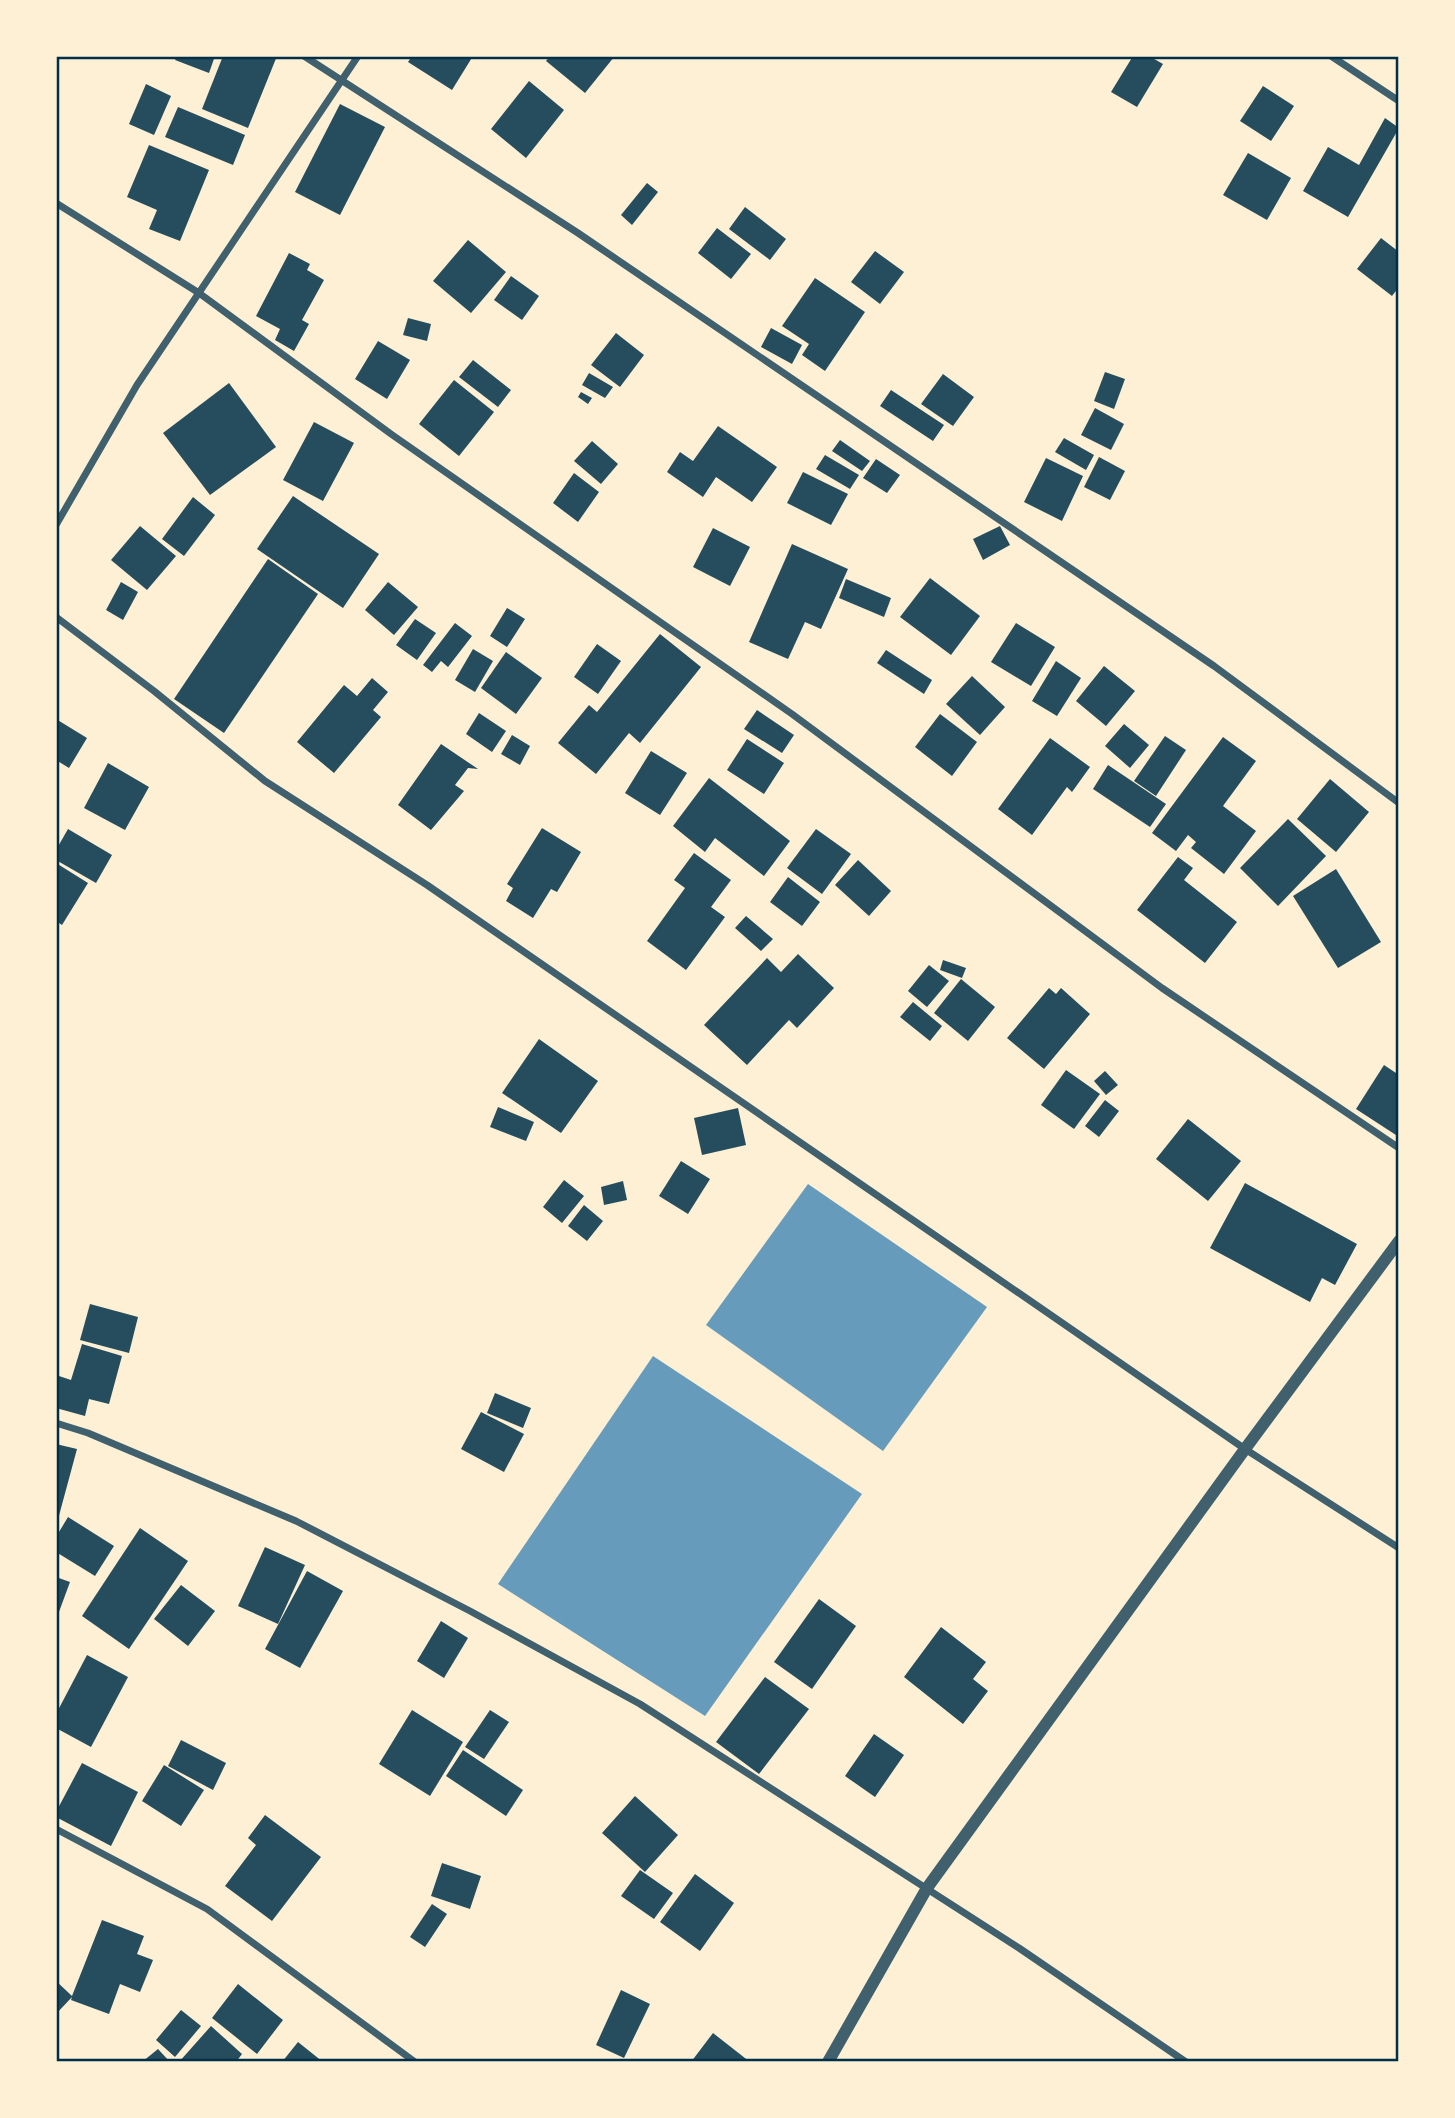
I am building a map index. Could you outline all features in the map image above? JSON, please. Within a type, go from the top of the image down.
[{"type":"street","points":[[304,56],[578,233],[1214,666],[1399,803]]},
{"type":"street","points":[[56,524],[137,384],[358,56]]},
{"type":"street","points":[[1331,56],[1399,101]]},
{"type":"street","points":[[56,203],[199,293],[402,442],[792,714],[1163,988],[1399,1148]]},
{"type":"street","points":[[56,617],[154,691],[265,781],[426,885],[1245,1449],[1399,1548]]},
{"type":"street","points":[[828,2062],[927,1888],[1399,1241]]},
{"type":"street","points":[[56,1423],[88,1433],[296,1521],[470,1611],[640,1704],[1019,1948],[1186,2062]]},
{"type":"street","points":[[56,1829],[207,1909],[415,2062]]},
{"type":"water","points":[[808,1184],[987,1307],[883,1451],[706,1325]]},
{"type":"water","points":[[653,1356],[862,1494],[705,1716],[498,1584]]},
{"type":"building","points":[[177,56],[215,56],[209,73],[175,60]]},
{"type":"building","points":[[223,56],[277,56],[248,128],[202,109]]},
{"type":"building","points":[[412,56],[473,56],[452,90],[408,62]]},
{"type":"building","points":[[550,56],[614,57],[585,93],[546,61]]},
{"type":"building","points":[[1133,56],[1149,56],[1163,64],[1137,107],[1111,92]]},
{"type":"building","points":[[529,81],[564,110],[526,158],[491,129]]},
{"type":"building","points":[[146,84],[171,96],[154,135],[129,124]]},
{"type":"building","points":[[1263,86],[1294,106],[1271,141],[1240,121]]},
{"type":"building","points":[[340,104],[385,127],[340,215],[295,192]]},
{"type":"building","points":[[178,107],[245,135],[233,165],[165,137]]},
{"type":"building","points":[[1385,118],[1399,128],[1348,217],[1303,191],[1328,147],[1359,165]]},
{"type":"building","points":[[149,145],[209,170],[180,241],[149,229],[157,210],[127,197]]},
{"type":"building","points":[[1248,153],[1291,178],[1267,220],[1223,195]]},
{"type":"building","points":[[647,183],[658,192],[632,225],[621,215]]},
{"type":"building","points":[[745,207],[786,239],[770,260],[729,229]]},
{"type":"building","points":[[717,228],[751,254],[731,279],[698,253]]},
{"type":"building","points":[[1381,238],[1399,252],[1399,287],[1392,296],[1357,269]]},
{"type":"building","points":[[468,240],[506,272],[471,313],[433,281]]},
{"type":"building","points":[[875,251],[904,272],[880,304],[851,282]]},
{"type":"building","points":[[289,253],[310,264],[307,270],[324,280],[302,320],[309,324],[294,351],[275,340],[280,329],[256,316]]},
{"type":"building","points":[[511,276],[539,296],[522,320],[494,300]]},
{"type":"building","points":[[815,278],[865,312],[825,371],[802,355],[809,344],[782,326]]},
{"type":"building","points":[[408,318],[431,324],[427,341],[403,335]]},
{"type":"building","points":[[771,328],[802,345],[792,364],[761,347]]},
{"type":"building","points":[[616,333],[644,355],[620,387],[591,365]]},
{"type":"building","points":[[378,341],[410,360],[387,399],[355,379]]},
{"type":"building","points":[[473,360],[511,390],[498,407],[459,377]]},
{"type":"building","points":[[1105,372],[1125,379],[1114,409],[1094,401]]},
{"type":"building","points":[[589,373],[613,387],[605,398],[582,385]]},
{"type":"building","points":[[943,374],[974,397],[953,426],[921,404]]},
{"type":"building","points":[[454,380],[494,412],[459,456],[419,424]]},
{"type":"building","points":[[229,383],[276,447],[210,495],[163,433]]},
{"type":"building","points":[[891,390],[944,425],[933,441],[880,406]]},
{"type":"building","points":[[581,392],[592,398],[588,404],[578,397]]},
{"type":"building","points":[[1095,408],[1124,424],[1111,450],[1081,435]]},
{"type":"building","points":[[314,422],[354,443],[323,501],[283,480]]},
{"type":"building","points":[[718,426],[777,467],[752,502],[716,477],[703,497],[667,472],[680,452],[693,461]]},
{"type":"building","points":[[1064,438],[1094,455],[1086,470],[1055,452]]},
{"type":"building","points":[[840,440],[870,461],[862,471],[832,451]]},
{"type":"building","points":[[592,441],[618,464],[601,484],[574,461]]},
{"type":"building","points":[[825,455],[859,475],[850,489],[816,469]]},
{"type":"building","points":[[1099,457],[1125,471],[1110,500],[1084,487]]},
{"type":"building","points":[[1046,458],[1083,476],[1062,521],[1024,502]]},
{"type":"building","points":[[876,459],[900,475],[887,493],[863,478]]},
{"type":"building","points":[[803,472],[848,494],[831,525],[787,503]]},
{"type":"building","points":[[574,473],[599,492],[578,522],[553,503]]},
{"type":"building","points":[[293,496],[379,554],[343,608],[257,549]]},
{"type":"building","points":[[193,497],[215,515],[184,556],[162,539]]},
{"type":"building","points":[[140,526],[176,556],[147,590],[111,560]]},
{"type":"building","points":[[1000,526],[1010,545],[983,560],[973,539]]},
{"type":"building","points":[[713,528],[750,547],[730,586],[693,567]]},
{"type":"building","points":[[792,544],[848,569],[821,629],[805,622],[788,659],[749,642]]},
{"type":"building","points":[[268,559],[318,594],[224,733],[174,699]]},
{"type":"building","points":[[930,578],[980,616],[951,655],[900,617]]},
{"type":"building","points":[[846,579],[891,598],[884,617],[839,598]]},
{"type":"building","points":[[121,582],[138,592],[123,620],[106,610]]},
{"type":"building","points":[[388,582],[418,607],[394,635],[365,610]]},
{"type":"building","points":[[507,608],[525,619],[507,647],[490,636]]},
{"type":"building","points":[[415,619],[436,633],[417,660],[396,645]]},
{"type":"building","points":[[455,623],[472,636],[448,667],[441,661],[432,672],[423,665]]},
{"type":"building","points":[[1016,623],[1055,647],[1031,686],[991,662]]},
{"type":"building","points":[[660,634],[701,667],[640,743],[629,733],[596,774],[558,743],[589,705],[597,712]]},
{"type":"building","points":[[597,644],[621,661],[598,694],[574,677]]},
{"type":"building","points":[[473,649],[493,661],[475,692],[455,680]]},
{"type":"building","points":[[886,650],[932,680],[924,694],[877,663]]},
{"type":"building","points":[[506,652],[542,678],[516,714],[481,688]]},
{"type":"building","points":[[1056,661],[1081,678],[1057,716],[1032,701]]},
{"type":"building","points":[[1104,666],[1135,691],[1106,726],[1076,701]]},
{"type":"building","points":[[972,676],[1005,707],[980,735],[946,704]]},
{"type":"building","points":[[372,678],[388,692],[373,710],[381,717],[334,773],[297,742],[344,685],[357,696]]},
{"type":"building","points":[[757,710],[794,735],[782,753],[744,729]]},
{"type":"building","points":[[479,713],[506,731],[492,752],[466,734]]},
{"type":"building","points":[[940,714],[977,742],[952,776],[915,747]]},
{"type":"building","points":[[56,719],[87,738],[69,768],[56,760]]},
{"type":"building","points":[[1124,724],[1149,745],[1130,768],[1105,746]]},
{"type":"building","points":[[512,735],[530,746],[520,765],[501,754]]},
{"type":"building","points":[[1165,736],[1186,750],[1156,796],[1134,781]]},
{"type":"building","points":[[1223,737],[1256,761],[1223,806],[1256,831],[1224,874],[1191,848],[1196,842],[1188,835],[1176,851],[1152,833]]},
{"type":"building","points":[[1050,738],[1090,767],[1072,792],[1067,787],[1032,835],[998,809]]},
{"type":"building","points":[[747,739],[784,763],[764,794],[727,770]]},
{"type":"building","points":[[441,744],[478,769],[468,768],[455,785],[464,791],[431,830],[398,805]]},
{"type":"building","points":[[651,751],[687,773],[660,815],[625,793]]},
{"type":"building","points":[[108,763],[149,787],[125,830],[84,808]]},
{"type":"building","points":[[1108,765],[1166,804],[1150,827],[1093,789]]},
{"type":"building","points":[[709,778],[790,841],[764,876],[715,838],[705,852],[673,826]]},
{"type":"building","points":[[1330,779],[1369,812],[1336,852],[1297,819]]},
{"type":"building","points":[[1288,819],[1326,856],[1278,906],[1240,868]]},
{"type":"building","points":[[542,828],[581,852],[557,892],[551,889],[533,918],[506,901],[513,888],[507,884]]},
{"type":"building","points":[[68,829],[112,855],[96,883],[56,860],[56,850]]},
{"type":"building","points":[[816,829],[851,854],[822,894],[787,868]]},
{"type":"building","points":[[694,853],[731,880],[711,907],[725,917],[686,970],[647,941],[685,888],[674,880]]},
{"type":"building","points":[[1178,857],[1193,868],[1184,880],[1237,922],[1205,963],[1137,910]]},
{"type":"building","points":[[858,860],[891,891],[869,916],[835,885]]},
{"type":"building","points":[[56,863],[88,883],[62,925],[56,921]]},
{"type":"building","points":[[1336,869],[1381,942],[1338,968],[1293,896]]},
{"type":"building","points":[[788,877],[820,902],[802,926],[770,902]]},
{"type":"building","points":[[746,916],[773,939],[761,951],[735,928]]},
{"type":"building","points":[[798,954],[834,988],[797,1028],[789,1020],[747,1065],[704,1025],[767,958],[781,972]]},
{"type":"building","points":[[943,960],[966,968],[962,978],[940,970]]},
{"type":"building","points":[[929,965],[949,981],[927,1007],[908,991]]},
{"type":"building","points":[[961,979],[995,1007],[968,1041],[934,1013]]},
{"type":"building","points":[[1049,988],[1056,994],[1061,988],[1090,1014],[1044,1069],[1007,1038]]},
{"type":"building","points":[[913,1002],[942,1026],[930,1041],[900,1017]]},
{"type":"building","points":[[539,1039],[598,1081],[561,1133],[502,1093]]},
{"type":"building","points":[[1384,1065],[1399,1075],[1399,1137],[1356,1109]]},
{"type":"building","points":[[1066,1070],[1100,1094],[1074,1129],[1041,1105]]},
{"type":"building","points":[[1105,1071],[1118,1085],[1106,1095],[1094,1081]]},
{"type":"building","points":[[1105,1100],[1119,1111],[1099,1137],[1085,1126]]},
{"type":"building","points":[[498,1107],[534,1122],[526,1141],[490,1127]]},
{"type":"building","points":[[738,1108],[746,1145],[702,1155],[694,1118]]},
{"type":"building","points":[[1188,1119],[1241,1161],[1208,1201],[1156,1159]]},
{"type":"building","points":[[681,1161],[710,1179],[688,1214],[659,1196]]},
{"type":"building","points":[[564,1180],[584,1196],[562,1223],[543,1207]]},
{"type":"building","points":[[623,1181],[627,1200],[604,1205],[601,1187]]},
{"type":"building","points":[[1245,1183],[1357,1244],[1335,1285],[1322,1278],[1310,1302],[1210,1248]]},
{"type":"building","points":[[584,1205],[603,1221],[587,1241],[568,1226]]},
{"type":"building","points":[[90,1304],[138,1317],[129,1353],[80,1340]]},
{"type":"building","points":[[82,1344],[122,1356],[109,1404],[89,1399],[85,1416],[56,1408],[56,1375],[71,1380]]},
{"type":"building","points":[[495,1393],[531,1408],[523,1428],[487,1413]]},
{"type":"building","points":[[481,1412],[524,1434],[504,1472],[461,1449]]},
{"type":"building","points":[[56,1444],[77,1449],[57,1523],[56,1523]]},
{"type":"building","points":[[68,1517],[114,1546],[95,1576],[56,1552],[56,1537]]},
{"type":"building","points":[[140,1528],[188,1561],[129,1649],[82,1616]]},
{"type":"building","points":[[265,1547],[305,1565],[278,1624],[238,1606]]},
{"type":"building","points":[[307,1571],[343,1591],[300,1668],[265,1649]]},
{"type":"building","points":[[56,1577],[70,1582],[56,1620]]},
{"type":"building","points":[[181,1585],[215,1611],[188,1646],[154,1619]]},
{"type":"building","points":[[819,1599],[856,1626],[812,1689],[774,1662]]},
{"type":"building","points":[[441,1621],[468,1638],[444,1678],[417,1661]]},
{"type":"building","points":[[941,1627],[986,1662],[973,1679],[988,1691],[963,1724],[904,1677]]},
{"type":"building","points":[[87,1655],[128,1677],[91,1747],[56,1728],[56,1714]]},
{"type":"building","points":[[765,1677],[809,1709],[759,1774],[716,1742]]},
{"type":"building","points":[[412,1710],[463,1742],[430,1796],[379,1764]]},
{"type":"building","points":[[490,1710],[509,1722],[484,1759],[465,1747]]},
{"type":"building","points":[[874,1734],[904,1755],[875,1797],[845,1776]]},
{"type":"building","points":[[181,1740],[226,1763],[213,1790],[168,1766]]},
{"type":"building","points":[[463,1750],[523,1790],[506,1816],[446,1776]]},
{"type":"building","points":[[82,1763],[138,1792],[111,1846],[56,1817],[56,1812]]},
{"type":"building","points":[[164,1765],[204,1790],[181,1826],[142,1801]]},
{"type":"building","points":[[635,1796],[678,1835],[645,1872],[602,1833]]},
{"type":"building","points":[[265,1815],[321,1857],[272,1921],[225,1886],[256,1845],[248,1838]]},
{"type":"building","points":[[442,1863],[481,1876],[470,1909],[431,1896]]},
{"type":"building","points":[[640,1870],[673,1893],[654,1919],[621,1896]]},
{"type":"building","points":[[695,1874],[734,1903],[700,1951],[660,1922]]},
{"type":"building","points":[[432,1904],[447,1914],[425,1947],[410,1937]]},
{"type":"building","points":[[102,1920],[144,1936],[137,1954],[153,1960],[140,1992],[120,1984],[109,2014],[71,2000],[72,1997],[56,2014],[56,1981],[72,1996]]},
{"type":"building","points":[[238,1984],[283,2020],[257,2054],[212,2018]]},
{"type":"building","points":[[621,1990],[650,2004],[624,2058],[596,2045]]},
{"type":"building","points":[[181,2010],[201,2026],[175,2057],[156,2040]]},
{"type":"building","points":[[211,2026],[242,2054],[236,2062],[179,2062]]},
{"type":"building","points":[[713,2033],[750,2062],[691,2062]]},
{"type":"building","points":[[298,2042],[323,2062],[282,2062]]},
{"type":"building","points":[[158,2049],[170,2062],[142,2062]]}]
